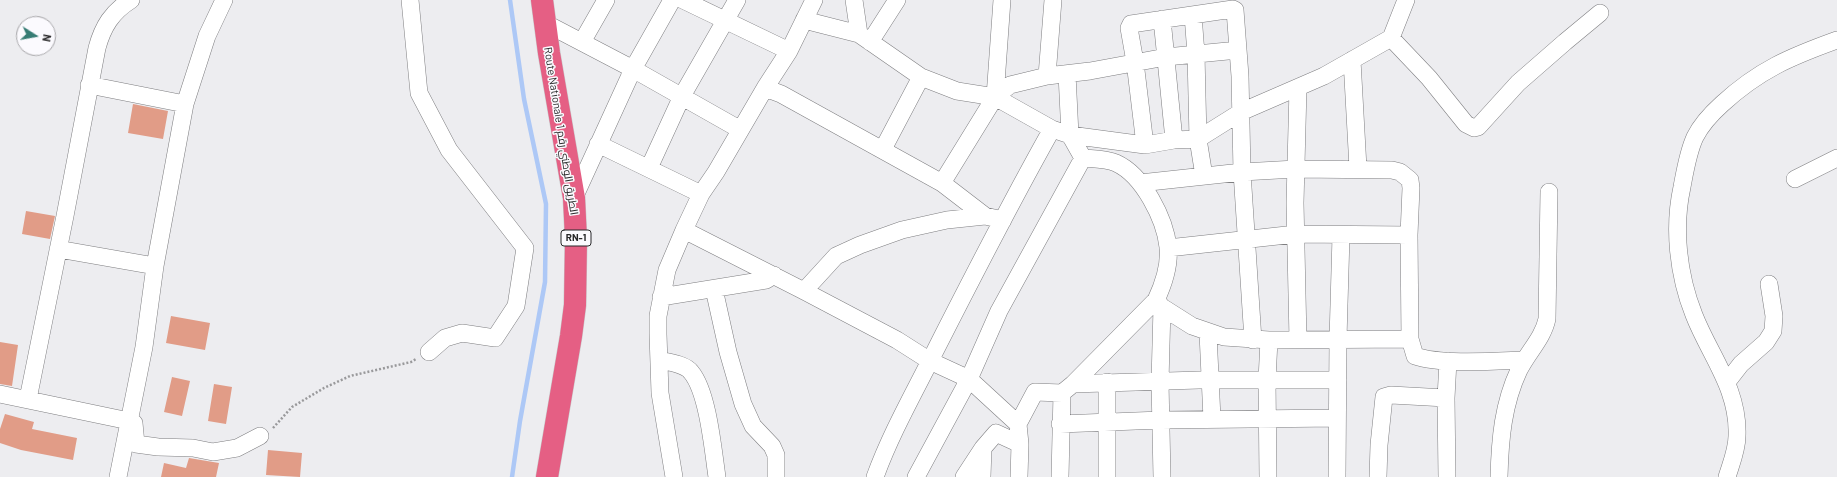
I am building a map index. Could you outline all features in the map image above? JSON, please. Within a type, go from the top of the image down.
[{"type":"highway","name":"Route Nationale الطريق الوطني رقم 1","points":[[542,0],[574,198],[576,246],[575,305],[566,372],[548,477]]},
{"type":"street","points":[[28,399],[89,85],[102,31],[109,18],[117,9],[131,0]]},
{"type":"street","points":[[118,477],[144,347],[155,266],[186,104],[207,36],[224,0]]},
{"type":"street","points":[[410,0],[419,93],[449,150],[525,248],[516,306],[495,338],[462,333],[445,338],[429,352]]},
{"type":"street","points":[[582,42],[606,0]]},
{"type":"street","points":[[574,198],[633,69],[672,0]]},
{"type":"street","points":[[683,0],[789,51]]},
{"type":"street","points":[[649,168],[682,96],[737,0]]},
{"type":"street","points":[[674,477],[660,393],[658,316],[667,270],[701,194],[716,172],[740,129],[789,51],[814,0]]},
{"type":"street","points":[[854,0],[865,38]]},
{"type":"street","points":[[865,38],[897,0]]},
{"type":"street","points":[[995,97],[1002,0]]},
{"type":"street","points":[[1047,76],[1053,0]]},
{"type":"street","points":[[804,20],[865,38],[921,77],[957,91],[995,97],[1052,129],[1070,135],[1145,145],[1174,140],[1198,139],[1241,112],[1298,88],[1352,60],[1391,38],[1406,0]]},
{"type":"street","points":[[1145,145],[1135,62],[1129,28],[1131,24],[1233,9],[1235,10],[1241,112],[1242,172],[1247,238],[1267,380],[1268,477]]},
{"type":"street","points":[[1391,38],[1429,78],[1466,124],[1474,128],[1478,127],[1518,83],[1600,13]]},
{"type":"street","points":[[1192,15],[1196,54],[1198,139],[1204,176]]},
{"type":"street","points":[[1162,19],[1174,140]]},
{"type":"street","points":[[545,23],[633,69],[740,129]]},
{"type":"street","points":[[1727,477],[1734,457],[1738,436],[1736,410],[1728,382],[1694,315],[1682,275],[1678,238],[1678,206],[1695,137],[1711,114],[1737,90],[1758,74],[1781,62],[1837,40]]},
{"type":"street","points":[[942,183],[995,97],[1010,85],[1047,76],[1116,67],[1166,57],[1238,50]]},
{"type":"street","points":[[1352,60],[1358,168]]},
{"type":"street","points":[[1067,74],[1070,135],[1083,158]]},
{"type":"street","points":[[883,149],[921,77]]},
{"type":"street","points":[[89,85],[186,104]]},
{"type":"street","points":[[765,88],[782,94],[942,183],[985,216]]},
{"type":"street","points":[[1298,88],[1296,169],[1298,340]]},
{"type":"street","points":[[874,477],[913,393],[988,245],[1052,129]]},
{"type":"street","points":[[598,144],[701,194]]},
{"type":"street","points":[[1083,158],[1116,163],[1133,175],[1146,189],[1166,233],[1168,248],[1164,282],[1159,303],[1162,477]]},
{"type":"street","points":[[916,477],[969,379],[999,311],[1083,158]]},
{"type":"street","points":[[1795,179],[1837,158]]},
{"type":"street","points":[[1140,183],[1242,172],[1296,169],[1358,168],[1392,170],[1400,172],[1410,180],[1410,339],[1415,356],[1422,359],[1448,361],[1524,360]]},
{"type":"street","points":[[1499,477],[1505,408],[1510,392],[1524,360],[1541,336],[1547,319],[1549,192]]},
{"type":"street","points":[[804,291],[836,256],[860,245],[902,230],[946,220],[985,216],[1003,220]]},
{"type":"street","points":[[684,230],[774,275],[897,340],[930,361],[969,379],[1018,424]]},
{"type":"street","points":[[1168,248],[1247,238],[1296,234],[1341,236],[1409,235]]},
{"type":"street","points":[[1337,477],[1338,339],[1341,236]]},
{"type":"street","points":[[58,249],[155,266]]},
{"type":"street","points":[[661,297],[766,280],[774,275]]},
{"type":"street","points":[[1728,382],[1741,364],[1766,342],[1773,331],[1774,316],[1769,284]]},
{"type":"street","points":[[714,289],[733,374],[743,404],[753,426],[772,446],[776,455],[776,477]]},
{"type":"street","points":[[1159,303],[1192,326],[1224,337],[1261,340],[1410,339]]},
{"type":"street","points":[[1060,477],[1060,424],[1067,388],[1159,303]]},
{"type":"street","points":[[1208,332],[1212,419]]},
{"type":"street","points":[[659,360],[682,366],[691,371],[706,407],[717,477]]},
{"type":"street","points":[[1447,477],[1446,398],[1448,361]]},
{"type":"street","points":[[1019,477],[1020,444],[1018,424],[1035,392],[1107,382],[1338,380]]},
{"type":"street","points":[[1107,382],[1107,477]]},
{"type":"street","points":[[0,394],[130,414]]},
{"type":"street","points":[[1378,477],[1378,445],[1384,397],[1391,395],[1446,398]]},
{"type":"street","points":[[130,414],[136,444],[158,447],[193,448],[213,452],[237,448],[260,436]]},
{"type":"street","points":[[1060,424],[1161,420],[1338,418]]},
{"type":"street","points":[[964,477],[983,448],[996,433],[1020,444]]},
{"type":"street","points":[[982,477],[983,448]]},
{"type":"path","points":[[260,436],[276,426],[292,407],[324,388],[350,376],[410,362],[429,352]]},
{"type":"building","points":[[133,104],[168,111],[163,139],[128,133]]},
{"type":"building","points":[[26,211],[55,216],[50,239],[22,234]]},
{"type":"building","points":[[171,316],[210,323],[205,350],[166,343]]},
{"type":"building","points":[[0,342],[18,345],[12,386],[0,384]]},
{"type":"building","points":[[172,377],[190,381],[182,416],[164,412]]},
{"type":"building","points":[[214,384],[232,387],[226,424],[208,421]]},
{"type":"building","points":[[5,414],[34,422],[32,429],[77,438],[73,460],[21,450],[0,443],[0,429]]},
{"type":"building","points":[[268,450],[302,453],[300,477],[266,475]]},
{"type":"building","points":[[189,458],[219,463],[216,477],[161,477],[164,463],[186,468]]},
{"type":"waterway","points":[[510,0],[524,99],[546,204],[545,282],[520,421],[512,477]]}]
